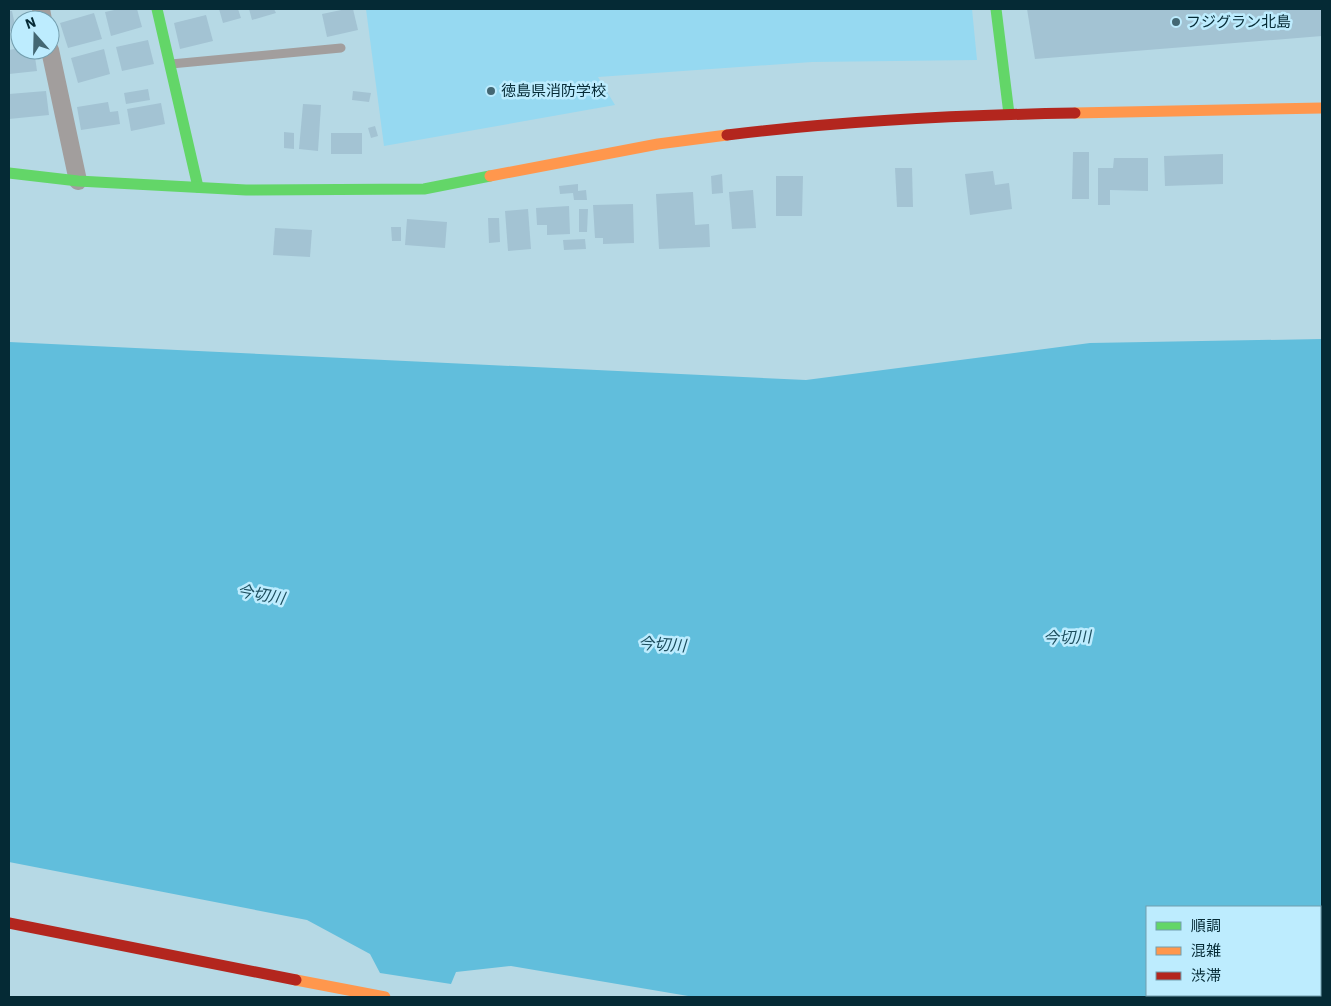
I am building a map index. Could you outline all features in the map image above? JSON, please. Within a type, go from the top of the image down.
[{"type":"street","points":[[157,9],[198,187]]},
{"type":"street","points":[[996,9],[1009,114]]},
{"type":"street","points":[[52,60],[78,181]]},
{"type":"street","points":[[9,173],[78,181],[246,190],[424,189],[658,144],[771,130],[1009,114],[1322,108]]},
{"type":"street","points":[[9,923],[385,997]]},
{"type":"lane","points":[[170,64],[341,48]]},
{"type":"shaded area","name":"徳島県消防学校","points":[[366,9],[972,9],[977,60],[812,62],[598,77],[615,105],[384,146]]},
{"type":"water","name":"今切川","points":[[1322,339],[1322,997],[694,997],[511,966],[456,972],[451,984],[380,973],[370,954],[307,920],[9,862],[9,342],[806,380],[1090,343]]},
{"type":"building","points":[[119,9],[137,9],[142,27],[111,36],[105,12]]},
{"type":"building","points":[[219,9],[238,9],[241,18],[223,23]]},
{"type":"building","points":[[249,9],[274,9],[276,13],[252,20]]},
{"type":"building","points":[[353,9],[358,30],[327,37],[322,14]]},
{"type":"building","name":"フジグラン北島","points":[[1027,9],[1322,9],[1322,36],[1035,59]]},
{"type":"building","points":[[9,11],[10,11],[10,31]]},
{"type":"building","points":[[94,13],[102,39],[68,48],[60,23]]},
{"type":"building","points":[[206,15],[213,41],[180,49],[174,23]]},
{"type":"building","points":[[148,40],[154,64],[122,71],[116,47]]},
{"type":"building","points":[[104,49],[110,74],[78,83],[71,58]]},
{"type":"building","points":[[9,50],[10,60],[35,60],[37,71],[9,74]]},
{"type":"building","points":[[148,89],[150,100],[126,104],[124,93]]},
{"type":"building","points":[[46,91],[49,115],[9,119],[9,94]]},
{"type":"building","points":[[353,91],[371,93],[369,102],[352,100]]},
{"type":"building","points":[[108,102],[110,112],[118,111],[120,124],[81,130],[77,107]]},
{"type":"building","points":[[161,103],[165,124],[131,131],[127,109]]},
{"type":"building","points":[[303,104],[321,105],[318,151],[299,149]]},
{"type":"building","points":[[375,126],[378,136],[371,138],[368,128]]},
{"type":"building","points":[[284,132],[294,133],[294,149],[284,148]]},
{"type":"building","points":[[331,133],[362,133],[362,154],[331,154]]},
{"type":"building","points":[[1073,152],[1089,152],[1089,199],[1072,199]]},
{"type":"building","points":[[1223,154],[1223,184],[1165,186],[1164,156]]},
{"type":"building","points":[[1114,158],[1148,158],[1148,191],[1110,190],[1110,205],[1098,205],[1098,168],[1113,168]]},
{"type":"building","points":[[895,168],[912,168],[913,207],[897,207]]},
{"type":"building","points":[[993,171],[995,185],[1009,183],[1012,209],[970,215],[965,174]]},
{"type":"building","points":[[722,174],[723,193],[712,194],[711,176]]},
{"type":"building","points":[[776,176],[803,176],[802,216],[776,216]]},
{"type":"building","points":[[578,184],[578,191],[586,190],[587,200],[574,200],[573,193],[560,194],[559,186]]},
{"type":"building","points":[[753,190],[756,228],[732,229],[729,192]]},
{"type":"building","points":[[693,192],[695,225],[709,224],[710,247],[659,249],[656,194]]},
{"type":"building","points":[[633,204],[634,243],[603,244],[603,238],[595,238],[593,205]]},
{"type":"building","points":[[569,206],[570,234],[547,235],[547,225],[537,225],[536,208]]},
{"type":"building","points":[[528,209],[531,249],[508,251],[505,211]]},
{"type":"building","points":[[579,209],[588,209],[587,232],[579,232]]},
{"type":"building","points":[[488,218],[499,218],[500,242],[489,243]]},
{"type":"building","points":[[407,219],[447,222],[445,248],[405,245]]},
{"type":"building","points":[[391,227],[401,227],[401,241],[392,241]]},
{"type":"building","points":[[275,228],[312,230],[310,257],[273,255]]},
{"type":"building","points":[[585,239],[586,249],[564,250],[563,240]]},
{"type":"traffic: fast","points":[[157,9],[198,187]]},
{"type":"traffic: fast","points":[[996,9],[1009,114]]},
{"type":"traffic: fast","points":[[9,173],[78,181],[246,190],[424,189],[490,176]]},
{"type":"traffic: slow","points":[[1075,113],[1322,108]]},
{"type":"traffic: slow","points":[[490,176],[658,144],[727,135]]},
{"type":"traffic: slow","points":[[296,980],[385,997]]},
{"type":"traffic: jam","points":[[727,135],[901,120],[1075,113]]},
{"type":"traffic: jam","points":[[9,923],[296,980]]},
{"type":"place","name":"フジグラン北島","points":[[1176,22]]},
{"type":"place","name":"徳島県消防学校","points":[[491,91]]}]
